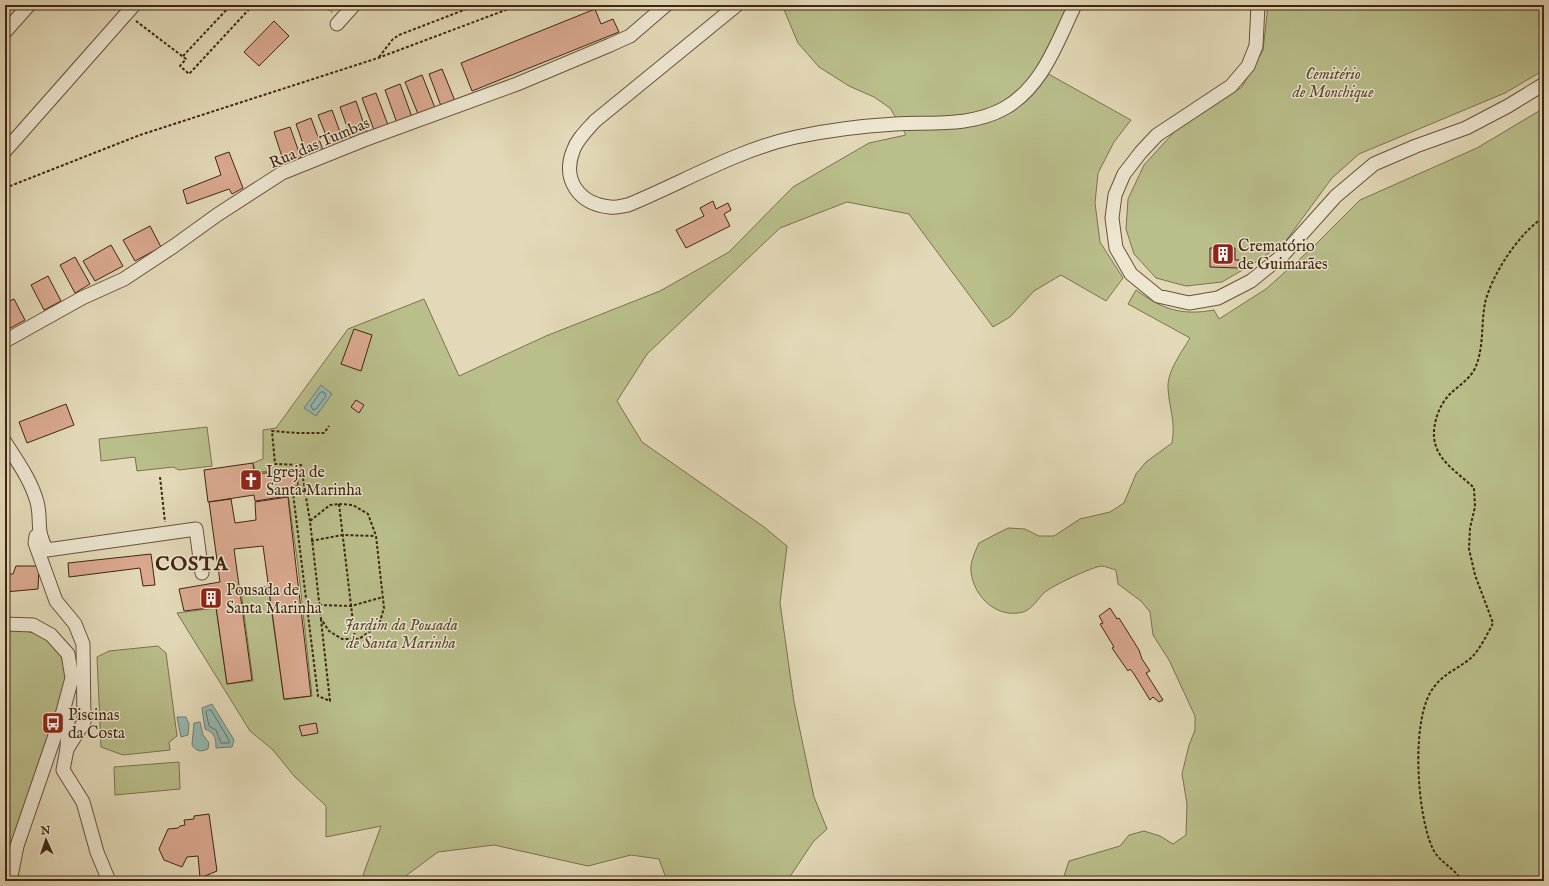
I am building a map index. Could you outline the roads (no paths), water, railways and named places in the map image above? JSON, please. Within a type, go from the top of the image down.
[{"type":"street","points":[[5,32],[29,5]]},
{"type":"street","points":[[337,24],[354,5]]},
{"type":"street","points":[[737,5],[595,121],[582,134],[573,150],[568,170],[574,187],[581,197],[593,204],[611,208],[628,205],[663,191],[736,157],[795,138],[855,127],[956,123],[978,120],[1005,108],[1026,93],[1043,71],[1075,5]]},
{"type":"street","points":[[1258,5],[1256,46],[1248,66],[1231,86],[1157,135],[1141,152],[1124,174],[1115,195],[1112,218],[1116,248],[1131,274],[1158,296],[1189,303],[1218,298],[1244,284],[1283,255],[1330,201],[1349,183],[1374,164],[1416,146],[1466,128],[1508,106],[1544,84]]},
{"type":"street","name":"Rua das Tumbas","points":[[5,341],[82,298],[124,279],[217,215],[282,173],[351,145],[517,84],[610,45],[630,36],[664,6]]},
{"type":"street","points":[[5,150],[130,9]]},
{"type":"street","points":[[5,442],[24,472],[37,502],[40,538],[47,550],[196,529],[202,573]]},
{"type":"street","points":[[38,518],[35,543],[56,601],[74,624],[83,644],[84,722],[67,749]]},
{"type":"street","points":[[5,624],[33,625],[51,635],[68,654],[72,678],[62,715],[17,846],[10,881]]},
{"type":"street","points":[[62,715],[68,722],[67,749],[63,770],[83,802],[97,852],[109,881]]},
{"type":"water","points":[[321,385],[332,394],[316,416],[304,408]]},
{"type":"water","points":[[212,704],[234,740],[232,747],[216,748],[214,736],[211,732],[205,729],[202,708]]},
{"type":"water","points":[[177,717],[186,717],[189,724],[188,735],[181,737]]},
{"type":"water","points":[[200,722],[203,735],[209,743],[208,749],[201,751],[195,749],[192,745],[194,723]]},
{"type":"place","name":"Crematório de Guimarães","points":[[1223,254]]},
{"type":"place","name":"Igreja de Santa Marinha","points":[[251,480]]},
{"type":"place","name":"Pousada de Santa Marinha","points":[[211,598]]},
{"type":"place","name":"Piscinas da Costa","points":[[53,723]]},
{"type":"district","name":"COSTA","points":[[192,563]]},
{"type":"park label","name":"Cemitério de Monchique","points":[[1333,82]]},
{"type":"park label","name":"Jardim da Pousada de Santa Marinha","points":[[401,633]]}]
